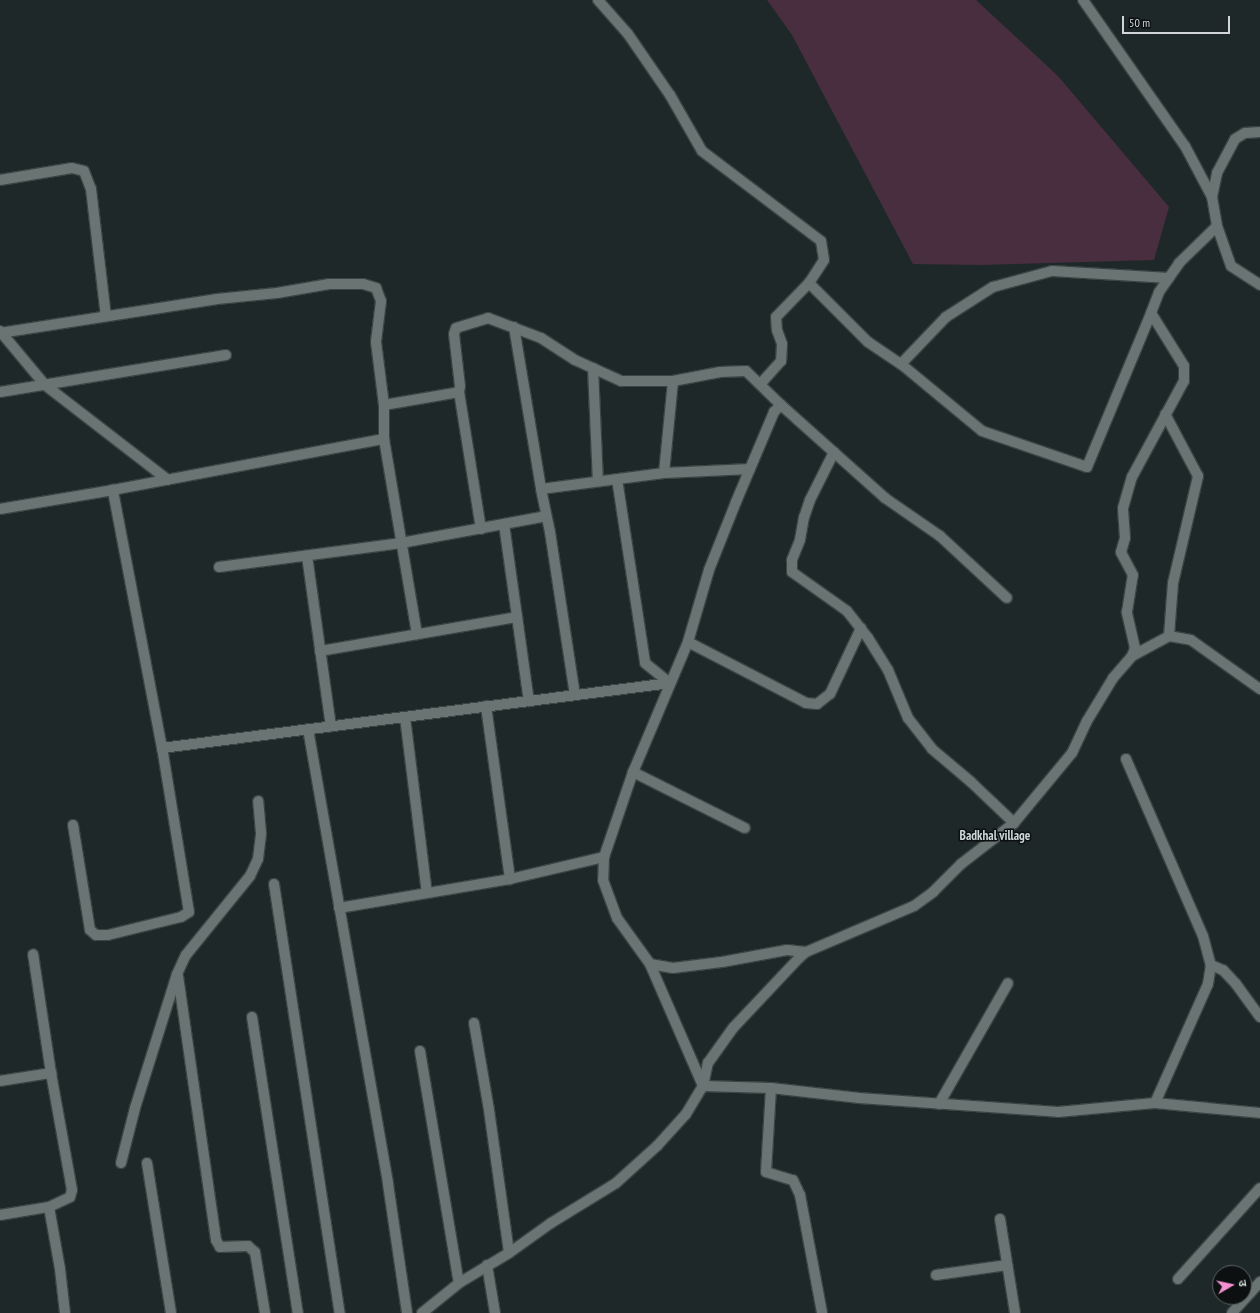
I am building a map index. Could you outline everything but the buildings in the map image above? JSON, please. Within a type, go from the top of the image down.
[{"type":"street","points":[[598,0],[628,34],[658,77],[702,152],[821,241],[824,260],[809,283],[776,317],[777,330],[782,344],[782,361],[760,384]]},
{"type":"street","points":[[1083,0],[1185,146],[1212,197],[1217,226],[1231,266],[1260,285]]},
{"type":"street","points":[[1212,197],[1217,173],[1235,139],[1245,133],[1260,132]]},
{"type":"street","points":[[0,180],[72,168],[84,171],[91,189],[106,316]]},
{"type":"street","points":[[809,283],[868,342],[901,364],[982,430],[1087,467],[1159,292],[1179,264],[1217,226]]},
{"type":"street","points":[[901,364],[946,317],[993,287],[1052,271],[1169,278]]},
{"type":"street","points":[[0,333],[329,284],[364,284],[376,288],[381,301],[376,342],[384,405],[384,439],[416,634]]},
{"type":"street","points":[[1132,656],[1134,648],[1127,612],[1133,575],[1121,552],[1125,538],[1123,508],[1132,477],[1184,381],[1184,366],[1151,313]]},
{"type":"street","points":[[481,528],[459,392],[460,386],[454,334],[456,328],[488,318],[541,338],[575,360],[621,382],[673,381],[720,372],[746,371],[781,405],[885,498],[940,536],[1007,598]]},
{"type":"street","points":[[514,327],[575,694]]},
{"type":"street","points":[[0,333],[46,385],[168,480]]},
{"type":"street","points":[[0,392],[226,355]]},
{"type":"street","points":[[593,368],[598,481]]},
{"type":"street","points":[[664,473],[673,381]]},
{"type":"street","points":[[384,405],[459,392]]},
{"type":"street","points":[[703,1086],[650,964],[617,918],[603,880],[604,857],[633,772],[688,642],[709,570],[774,412],[781,405]]},
{"type":"street","points":[[1165,414],[1198,476],[1173,583],[1169,636]]},
{"type":"street","points":[[0,509],[168,480],[384,439]]},
{"type":"street","points":[[834,452],[810,500],[804,517],[800,540],[791,567],[795,576],[846,611],[861,628],[888,670],[908,718],[932,749],[971,782],[1014,823]]},
{"type":"street","points":[[541,489],[664,473],[750,469]]},
{"type":"street","points":[[617,479],[645,663],[670,684]]},
{"type":"street","points":[[73,825],[90,930],[96,935],[108,935],[181,917],[189,912],[162,748],[113,490]]},
{"type":"street","points":[[220,567],[401,543],[546,516]]},
{"type":"street","points":[[504,524],[529,701]]},
{"type":"street","points":[[306,556],[331,726]]},
{"type":"street","points":[[320,651],[517,617]]},
{"type":"street","points":[[688,642],[806,703],[817,704],[830,694],[861,628]]},
{"type":"street","points":[[422,1313],[459,1283],[509,1253],[551,1223],[616,1183],[657,1146],[686,1114],[703,1086],[708,1063],[733,1028],[806,952],[914,906],[933,892],[961,864],[1014,823],[1072,753],[1088,720],[1113,678],[1132,656],[1169,636],[1191,640],[1260,689]]},
{"type":"street","points":[[162,748],[575,694],[670,684]]},
{"type":"street","points":[[486,706],[510,879]]},
{"type":"street","points":[[405,717],[428,893]]},
{"type":"street","points":[[308,729],[388,1184],[406,1313]]},
{"type":"street","points":[[1126,758],[1203,936],[1211,964],[1208,984],[1155,1103]]},
{"type":"street","points":[[633,772],[745,828]]},
{"type":"street","points":[[121,1163],[135,1108],[177,974],[186,955],[250,876],[258,858],[261,832],[258,801]]},
{"type":"street","points":[[339,908],[510,879],[604,857]]},
{"type":"street","points":[[274,884],[340,1313]]},
{"type":"street","points":[[650,964],[673,968],[722,962],[787,950],[806,952]]},
{"type":"street","points":[[0,1215],[49,1207],[70,1198],[72,1190],[51,1073],[33,954]]},
{"type":"street","points":[[1211,964],[1223,970],[1236,984],[1260,1017]]},
{"type":"street","points":[[177,974],[216,1240],[220,1247],[248,1246],[255,1252],[265,1313]]},
{"type":"street","points":[[939,1104],[1008,983]]},
{"type":"street","points":[[252,1017],[298,1313]]},
{"type":"street","points":[[474,1023],[489,1110],[509,1253]]},
{"type":"street","points":[[420,1051],[459,1283]]},
{"type":"street","points":[[0,1082],[51,1073]]},
{"type":"street","points":[[703,1086],[771,1088],[939,1104],[1058,1112],[1155,1103],[1260,1113]]},
{"type":"street","points":[[771,1088],[766,1172],[793,1180],[800,1195],[822,1313]]},
{"type":"street","points":[[147,1163],[171,1313]]},
{"type":"street","points":[[1178,1280],[1260,1188]]},
{"type":"street","points":[[49,1207],[60,1269],[65,1313]]},
{"type":"street","points":[[1000,1219],[1015,1313]]},
{"type":"street","points":[[487,1265],[495,1313]]},
{"type":"street","points":[[936,1275],[1007,1265]]},
{"type":"street","points":[[1232,1313],[1260,1282]]},
{"type":"shaded area","points":[[767,0],[976,0],[1058,76],[1169,207],[1154,260],[979,265],[913,264],[792,35]]},
{"type":"district","name":"Badkhal village","points":[[995,836]]}]
